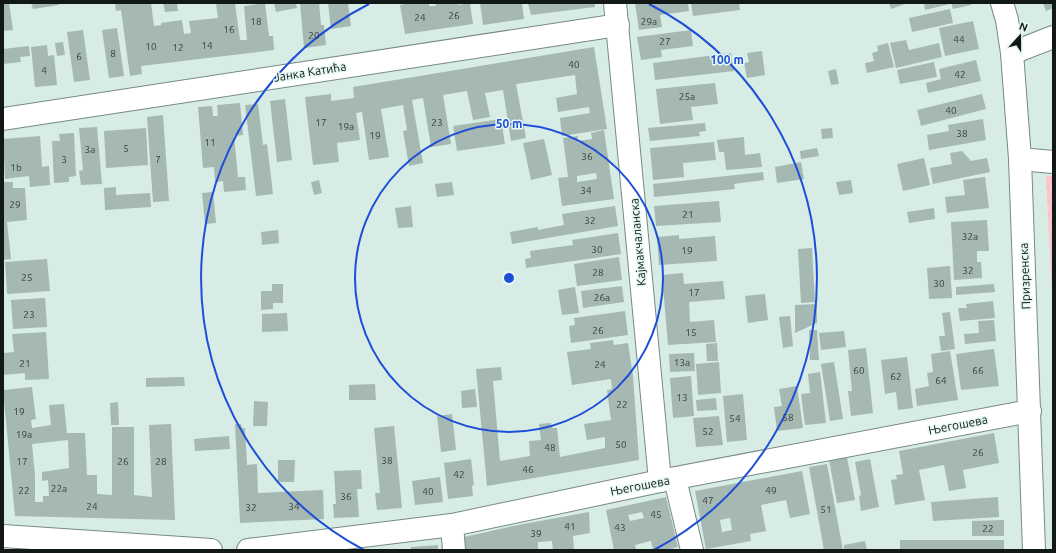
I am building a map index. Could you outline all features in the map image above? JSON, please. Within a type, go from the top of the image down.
[{"type":"street","name":"Кајмакчаланска","points":[[615,3],[667,480],[692,550]]},
{"type":"street","name":"Призренска","points":[[1002,3],[1007,20],[1012,53],[1020,160],[1034,550]]},
{"type":"street","name":"Јанка Катића","points":[[3,119],[618,25]]},
{"type":"street","points":[[1012,53],[1053,36]]},
{"type":"street","points":[[1020,160],[1053,162]]},
{"type":"street","name":"Његошева","points":[[248,550],[452,525],[667,480],[1030,411]]},
{"type":"street","points":[[452,525],[454,550]]},
{"type":"street","points":[[3,536],[210,550]]},
{"type":"green space","points":[[1046,176],[1053,176],[1053,311]]},
{"type":"building","points":[[3,3],[9,3],[13,30],[3,31]]},
{"type":"building","points":[[31,3],[59,3],[59,5],[33,9]]},
{"type":"building","points":[[115,3],[151,3],[154,26],[161,25],[161,23],[182,20],[184,34],[191,33],[189,21],[218,18],[216,3],[235,3],[240,40],[247,40],[244,6],[265,3],[269,36],[273,36],[274,50],[141,66],[142,74],[130,76],[121,10],[116,11]]},
{"type":"building","points":[[163,3],[177,3],[178,11],[165,12]]},
{"type":"building","points":[[274,3],[296,3],[297,8],[276,12]]},
{"type":"building","points":[[300,3],[319,3],[321,25],[324,25],[326,45],[304,48]]},
{"type":"building","points":[[328,3],[348,3],[351,26],[331,29]]},
{"type":"building","points":[[429,3],[429,6],[436,6],[435,3],[458,3],[458,5],[470,3],[473,24],[405,34],[400,5]]},
{"type":"building","points":[[480,3],[522,3],[524,19],[483,25]]},
{"type":"building","points":[[528,3],[595,3],[595,7],[531,15]]},
{"type":"building","points":[[635,3],[688,3],[689,11],[660,15],[662,27],[639,30]]},
{"type":"building","points":[[691,3],[739,3],[740,10],[693,16]]},
{"type":"building","points":[[889,3],[908,3],[891,9]]},
{"type":"building","points":[[924,3],[950,3],[950,4],[925,10]]},
{"type":"building","points":[[951,3],[971,3],[971,5],[953,9]]},
{"type":"building","points":[[1043,3],[1053,3],[1053,8],[1046,11]]},
{"type":"building","points":[[950,9],[953,23],[912,32],[909,18]]},
{"type":"building","points":[[973,21],[979,49],[945,56],[939,28]]},
{"type":"building","points":[[117,28],[124,76],[109,78],[102,30]]},
{"type":"building","points":[[83,30],[90,80],[74,82],[67,32]]},
{"type":"building","points":[[691,30],[693,46],[661,50],[662,57],[641,60],[637,37]]},
{"type":"building","points":[[906,40],[909,50],[939,43],[942,57],[896,68],[890,43]]},
{"type":"building","points":[[63,42],[65,55],[57,56],[55,43]]},
{"type":"building","points":[[888,43],[894,67],[867,73],[865,63],[874,61],[872,53],[878,51],[877,46]]},
{"type":"building","points":[[47,45],[48,56],[54,55],[57,85],[35,87],[31,47]]},
{"type":"building","points":[[29,46],[30,56],[20,57],[21,62],[3,64],[3,49]]},
{"type":"building","points":[[594,47],[607,129],[562,136],[560,118],[590,113],[589,107],[558,112],[556,98],[577,94],[575,75],[516,84],[526,138],[511,141],[503,90],[485,93],[490,117],[473,120],[467,91],[443,95],[451,144],[431,147],[423,98],[412,100],[423,163],[409,166],[403,131],[407,130],[403,105],[381,109],[389,157],[369,160],[362,112],[356,113],[360,140],[337,143],[339,162],[313,165],[305,97],[331,94],[331,101],[354,98],[353,87]]},
{"type":"building","points":[[762,51],[765,75],[747,78],[744,63],[749,62],[747,53]]},
{"type":"building","points":[[731,53],[734,71],[655,80],[653,63]]},
{"type":"building","points":[[976,60],[981,81],[928,93],[926,83],[941,79],[939,69]]},
{"type":"building","points":[[934,62],[937,77],[900,84],[897,70]]},
{"type":"building","points":[[836,69],[839,84],[831,85],[828,71]]},
{"type":"building","points":[[715,83],[718,104],[691,107],[693,120],[660,124],[656,89]]},
{"type":"building","points":[[982,94],[986,109],[921,126],[917,110]]},
{"type":"building","points":[[285,99],[292,160],[277,162],[270,101]]},
{"type":"building","points":[[240,103],[243,135],[234,136],[238,177],[245,177],[246,190],[224,192],[223,181],[215,182],[214,167],[203,168],[198,107],[212,106],[213,116],[218,116],[217,105]]},
{"type":"building","points":[[258,104],[263,145],[267,144],[273,194],[256,196],[245,105]]},
{"type":"building","points":[[163,115],[169,201],[153,202],[147,117]]},
{"type":"building","points":[[501,119],[505,144],[457,151],[453,126]]},
{"type":"building","points":[[983,119],[986,140],[929,150],[927,135],[949,131],[948,125]]},
{"type":"building","points":[[705,123],[706,131],[699,132],[700,136],[650,141],[648,128]]},
{"type":"building","points":[[97,127],[102,184],[81,185],[79,171],[83,170],[79,128]]},
{"type":"building","points":[[146,128],[148,165],[106,168],[104,131]]},
{"type":"building","points":[[832,128],[833,138],[822,139],[821,129]]},
{"type":"building","points":[[604,130],[614,199],[562,206],[558,178],[568,177],[563,138],[578,136],[578,141],[592,139],[591,133]],"holes":[[[596,173],[597,179],[577,182],[577,176]]]},
{"type":"building","points":[[74,133],[76,176],[69,177],[69,182],[54,183],[52,141],[60,141],[59,134]]},
{"type":"building","points":[[40,136],[42,167],[49,166],[50,185],[30,187],[29,176],[5,179],[3,139]]},
{"type":"building","points":[[744,137],[745,155],[760,153],[762,167],[726,170],[724,152],[719,152],[717,140]]},
{"type":"building","points":[[544,139],[552,175],[531,180],[523,143]]},
{"type":"building","points":[[714,142],[716,160],[683,163],[684,177],[653,180],[650,148]]},
{"type":"building","points":[[817,148],[819,156],[801,159],[800,151]]},
{"type":"building","points":[[962,151],[971,161],[987,158],[990,172],[933,184],[930,168],[952,164],[950,153]]},
{"type":"building","points":[[924,158],[930,185],[903,191],[897,164]]},
{"type":"building","points":[[801,162],[804,179],[777,183],[775,167]]},
{"type":"building","points":[[763,172],[764,180],[734,184],[735,189],[654,197],[653,184]]},
{"type":"building","points":[[985,177],[989,208],[947,213],[945,197],[965,195],[963,180]]},
{"type":"building","points":[[319,180],[322,193],[314,195],[311,182]]},
{"type":"building","points":[[851,180],[853,193],[839,195],[836,182]]},
{"type":"building","points":[[3,182],[13,182],[13,188],[25,188],[27,220],[7,222],[11,259],[3,260]]},
{"type":"building","points":[[452,182],[454,195],[437,197],[435,184]]},
{"type":"building","points":[[116,187],[116,195],[150,193],[151,207],[105,210],[104,188]]},
{"type":"building","points":[[213,192],[216,223],[205,224],[202,193]]},
{"type":"building","points":[[719,201],[721,222],[656,226],[654,206]]},
{"type":"building","points":[[411,206],[413,227],[398,228],[395,208]]},
{"type":"building","points":[[615,206],[618,226],[512,244],[510,232],[538,227],[538,230],[564,225],[562,214]]},
{"type":"building","points":[[934,208],[935,219],[909,223],[907,212]]},
{"type":"building","points":[[987,220],[989,251],[977,251],[977,262],[981,262],[982,278],[954,280],[951,222]]},
{"type":"building","points":[[278,230],[279,243],[262,245],[261,232]]},
{"type":"building","points":[[618,233],[621,254],[526,268],[525,259],[531,258],[530,251],[573,245],[572,240]]},
{"type":"building","points":[[679,235],[679,239],[715,236],[717,261],[659,265],[657,237]]},
{"type":"building","points":[[812,248],[815,302],[801,303],[798,249]]},
{"type":"building","points":[[619,257],[622,280],[577,286],[574,264]]},
{"type":"building","points":[[47,259],[50,291],[7,294],[5,262]]},
{"type":"building","points":[[950,266],[952,298],[929,299],[927,268]]},
{"type":"building","points":[[683,273],[684,284],[723,281],[725,299],[689,302],[690,322],[714,320],[716,342],[668,345],[662,275]]},
{"type":"building","points":[[272,284],[283,284],[283,303],[273,303],[273,309],[261,310],[261,291],[272,291]]},
{"type":"building","points":[[994,284],[995,292],[956,295],[956,287]]},
{"type":"building","points":[[622,286],[624,302],[583,308],[581,291]]},
{"type":"building","points":[[575,287],[579,313],[562,315],[558,290]]},
{"type":"building","points":[[765,294],[768,320],[748,323],[745,296]]},
{"type":"building","points":[[45,298],[47,327],[13,329],[11,300]]},
{"type":"building","points":[[993,301],[995,318],[960,321],[958,308],[967,308],[966,304]]},
{"type":"building","points":[[817,304],[817,323],[795,333],[795,305]]},
{"type":"building","points":[[625,311],[628,335],[571,343],[569,326],[575,325],[574,318]]},
{"type":"building","points":[[950,312],[955,349],[941,351],[939,336],[945,336],[942,313]]},
{"type":"building","points":[[287,313],[288,331],[262,332],[262,314]]},
{"type":"building","points":[[790,316],[793,346],[783,348],[779,317]]},
{"type":"building","points":[[994,320],[996,341],[965,344],[964,334],[979,333],[978,321]]},
{"type":"building","points":[[809,330],[817,330],[819,360],[810,360]]},
{"type":"building","points":[[844,331],[846,347],[821,350],[819,333]]},
{"type":"building","points":[[46,332],[49,379],[25,380],[25,373],[3,375],[3,353],[14,352],[12,334]]},
{"type":"building","points":[[613,340],[614,345],[628,343],[633,376],[639,460],[487,486],[476,369],[501,367],[502,380],[493,381],[500,461],[530,456],[529,441],[541,440],[539,424],[551,423],[552,428],[557,428],[560,457],[605,448],[605,437],[587,440],[584,424],[611,420],[607,390],[612,389],[611,379],[572,385],[567,352],[591,349],[590,343]]},
{"type":"building","points":[[717,343],[718,361],[707,361],[706,344]]},
{"type":"building","points":[[866,348],[873,413],[851,416],[848,391],[852,391],[848,350]]},
{"type":"building","points":[[994,349],[999,386],[961,390],[956,354]]},
{"type":"building","points":[[950,351],[958,400],[917,406],[915,389],[929,386],[927,373],[933,372],[931,354]]},
{"type":"building","points":[[694,353],[695,371],[670,372],[669,354]]},
{"type":"building","points":[[907,357],[913,408],[898,410],[896,392],[885,394],[881,360]]},
{"type":"building","points":[[719,362],[721,393],[698,395],[696,364]]},
{"type":"building","points":[[834,362],[843,419],[830,421],[821,364]]},
{"type":"building","points":[[820,372],[826,423],[805,425],[801,394],[810,393],[808,374]]},
{"type":"building","points":[[691,376],[694,416],[673,418],[670,378]]},
{"type":"building","points":[[184,377],[185,386],[146,387],[146,378]]},
{"type":"building","points":[[375,384],[376,400],[349,400],[349,385]]},
{"type":"building","points":[[797,386],[803,428],[777,431],[774,407],[782,406],[779,389]]},
{"type":"building","points":[[32,387],[36,419],[31,420],[32,428],[51,425],[49,405],[64,404],[67,433],[85,433],[87,475],[97,475],[97,494],[112,495],[112,427],[134,427],[134,495],[152,497],[149,425],[171,424],[175,520],[15,516],[3,390]],"holes":[[[68,440],[69,468],[42,472],[42,481],[48,480],[49,496],[43,496],[43,502],[35,502],[35,475],[32,444]]]},
{"type":"building","points":[[475,389],[477,407],[462,408],[461,391]]},
{"type":"building","points":[[743,394],[747,440],[727,442],[723,396]]},
{"type":"building","points":[[716,398],[717,410],[697,411],[696,400]]},
{"type":"building","points":[[254,401],[268,402],[267,426],[253,426]]},
{"type":"building","points":[[118,402],[119,425],[111,425],[110,403]]},
{"type":"building","points":[[452,414],[456,450],[441,452],[437,416]]},
{"type":"building","points":[[719,416],[723,445],[696,447],[693,418]]},
{"type":"building","points":[[235,424],[241,424],[242,428],[245,428],[247,465],[257,464],[258,493],[323,490],[324,519],[240,523]]},
{"type":"building","points":[[394,426],[402,508],[377,510],[375,493],[380,493],[374,428]]},
{"type":"building","points":[[994,433],[999,463],[963,470],[966,488],[949,491],[944,465],[919,470],[925,500],[895,505],[891,480],[897,479],[896,475],[903,474],[899,451]]},
{"type":"building","points":[[229,436],[230,449],[195,451],[194,439]]},
{"type":"building","points":[[847,457],[855,500],[837,503],[829,460]]},
{"type":"building","points":[[471,459],[474,485],[472,486],[473,496],[448,499],[444,463]]},
{"type":"building","points":[[870,459],[879,507],[861,511],[859,496],[861,495],[855,462]]},
{"type":"building","points":[[278,460],[295,460],[294,482],[278,482]]},
{"type":"building","points":[[827,464],[843,550],[824,550],[809,467]]},
{"type":"building","points":[[361,470],[362,489],[357,489],[359,517],[334,518],[333,504],[336,504],[334,471]]},
{"type":"building","points":[[802,471],[810,514],[790,518],[786,500],[761,505],[766,531],[750,534],[751,541],[706,549],[695,491]],"holes":[[[730,518],[732,530],[722,532],[720,520]]]},
{"type":"building","points":[[440,477],[443,502],[415,505],[412,481]]},
{"type":"building","points":[[666,497],[678,547],[666,550],[653,550],[651,541],[635,545],[636,550],[614,550],[606,510]],"holes":[[[642,512],[644,518],[630,521],[628,515]]]},
{"type":"building","points":[[998,497],[999,517],[933,521],[931,502]]},
{"type":"building","points":[[589,512],[590,533],[573,536],[574,550],[553,550],[552,541],[538,542],[538,550],[465,550],[464,537]]},
{"type":"building","points":[[1004,520],[1004,536],[972,536],[972,521]]},
{"type":"building","points":[[900,540],[1004,540],[1004,550],[900,550]]},
{"type":"building","points":[[865,541],[867,550],[844,550],[844,545]]},
{"type":"building","points":[[438,545],[438,550],[411,550],[411,547]]}]
